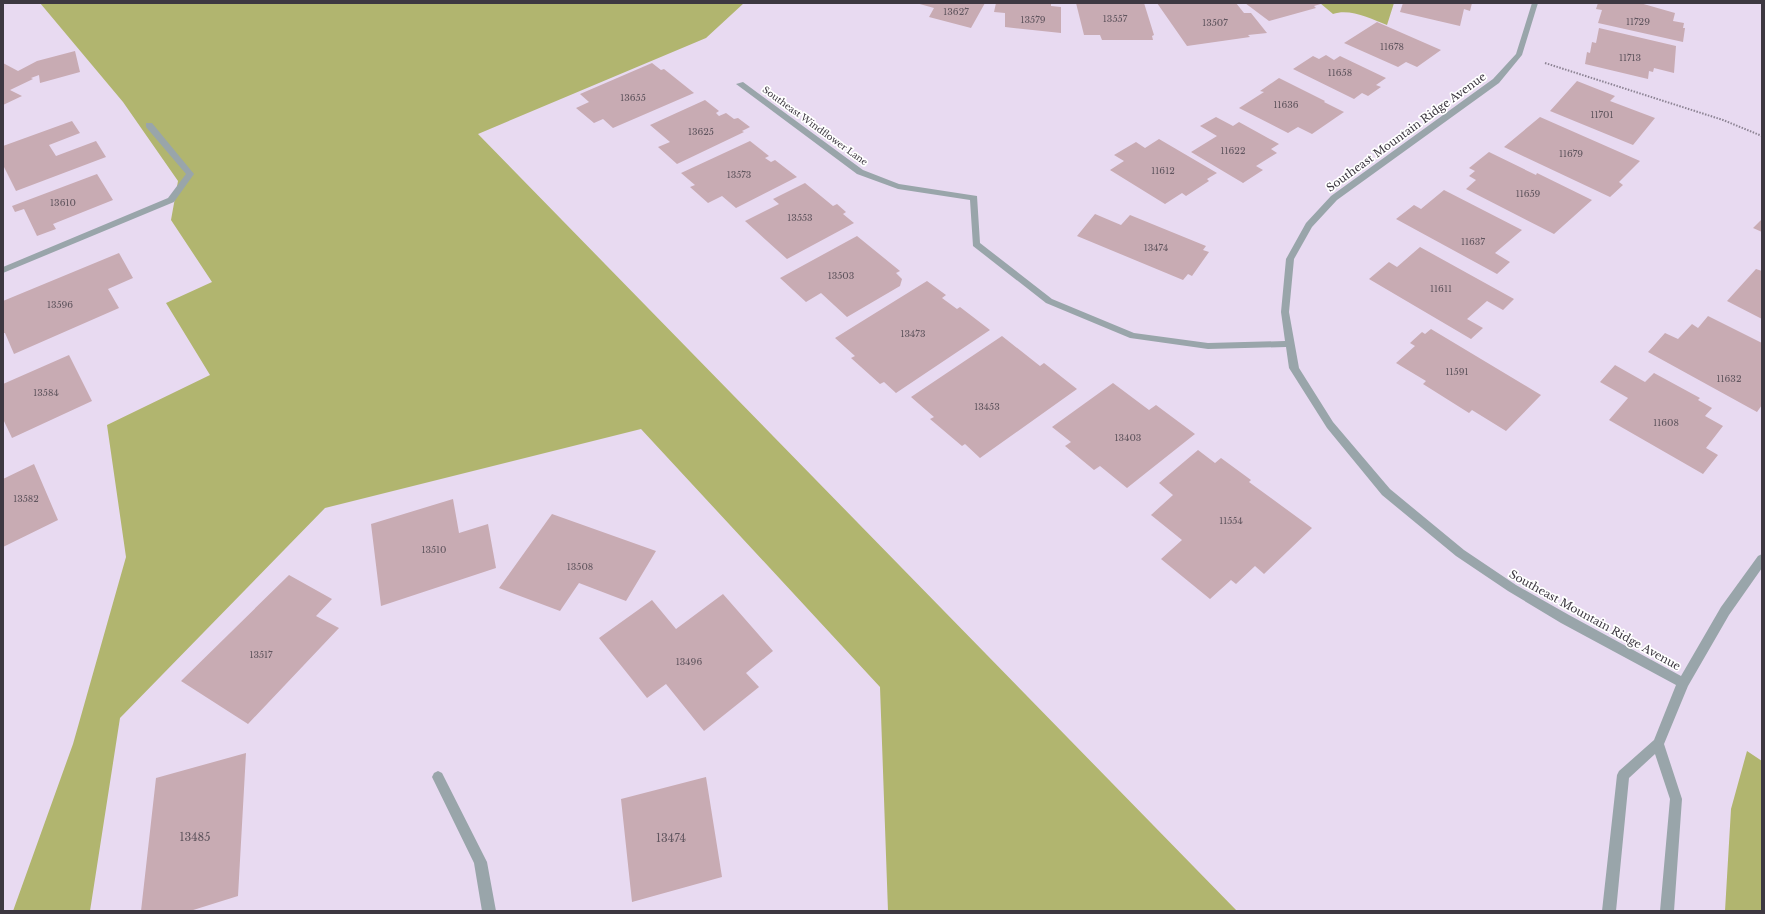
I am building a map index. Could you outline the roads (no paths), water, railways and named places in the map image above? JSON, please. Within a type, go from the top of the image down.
[{"type":"street","name":"Southeast Mountain Ridge Avenue","points":[[1535,3],[1520,55],[1496,81],[1334,198],[1309,225],[1290,259],[1285,312],[1294,368],[1330,424],[1386,492],[1460,553],[1512,588],[1565,619],[1683,683]]},
{"type":"street","name":"Southeast Windflower Lane","points":[[740,84],[860,172],[898,186],[974,198],[976,244],[1049,301],[1133,336],[1208,346],[1290,344]]},
{"type":"street","points":[[3,270],[171,200],[190,174],[149,125]]},
{"type":"street","points":[[1609,911],[1622,775],[1658,744],[1683,683],[1725,611],[1762,559]]},
{"type":"street","points":[[1658,744],[1676,799],[1667,911]]},
{"type":"street","points":[[438,777],[480,862],[489,911]]}]
